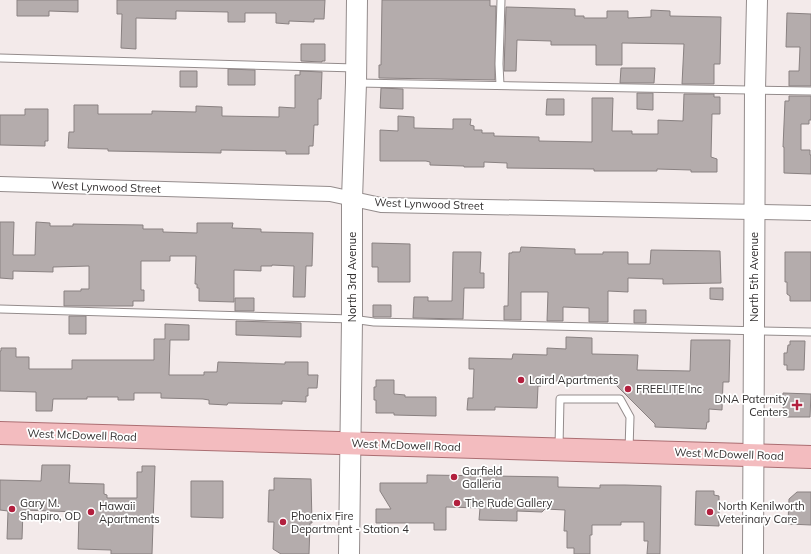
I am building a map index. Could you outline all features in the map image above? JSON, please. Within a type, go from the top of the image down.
[{"type":"main road","name":"West McDowell Road","points":[[0,433],[811,457]]},
{"type":"street","name":"North 3rd Avenue","points":[[349,554],[352,198],[357,0]]},
{"type":"street","name":"North 5th Avenue","points":[[753,554],[755,90],[757,0]]},
{"type":"street","name":"West Lynwood Street","points":[[0,184],[330,194],[381,205],[811,213]]},
{"type":"lane","points":[[500,0],[500,86]]},
{"type":"lane","points":[[0,58],[356,75],[500,86],[811,91]]},
{"type":"lane","points":[[0,309],[352,319],[374,322],[811,332]]},
{"type":"lane","points":[[559,449],[560,399],[620,400],[630,417],[629,451]]},
{"type":"building","points":[[17,0],[78,0],[78,12],[49,11],[49,16],[17,16]]},
{"type":"building","points":[[117,0],[325,0],[324,19],[314,19],[314,22],[289,21],[289,24],[276,23],[276,13],[245,13],[245,22],[228,22],[228,12],[176,11],[176,19],[136,18],[136,49],[121,48],[122,14],[117,14]]},
{"type":"building","points":[[382,0],[490,0],[490,6],[496,6],[495,80],[379,78],[379,65],[381,65]]},
{"type":"building","points":[[506,7],[575,9],[575,16],[584,16],[584,18],[607,18],[607,11],[628,11],[628,18],[651,17],[651,10],[670,11],[670,16],[721,17],[720,64],[714,64],[714,84],[682,84],[684,44],[622,43],[622,65],[596,65],[596,45],[551,45],[551,41],[517,40],[516,71],[504,71]]},
{"type":"building","points":[[787,13],[811,14],[811,86],[789,86],[789,71],[799,71],[800,47],[786,47]]},
{"type":"building","points":[[301,44],[325,44],[325,61],[301,61]]},
{"type":"building","points":[[621,68],[655,68],[654,83],[620,83]]},
{"type":"building","points":[[228,69],[255,70],[255,85],[228,85]]},
{"type":"building","points":[[180,71],[197,71],[197,87],[180,87]]},
{"type":"building","points":[[300,71],[322,72],[321,99],[318,99],[318,125],[314,125],[313,146],[309,146],[309,154],[286,154],[286,151],[221,150],[221,153],[108,151],[108,149],[68,148],[69,132],[74,132],[74,105],[98,105],[98,114],[152,114],[152,111],[196,112],[196,106],[222,107],[222,116],[279,117],[279,107],[295,108],[295,75],[300,75]]},
{"type":"building","points":[[381,88],[403,89],[403,109],[380,108]]},
{"type":"building","points":[[637,93],[653,93],[653,110],[637,109]]},
{"type":"building","points":[[684,94],[714,94],[714,97],[720,97],[720,114],[712,114],[711,157],[717,159],[717,172],[691,172],[691,170],[657,169],[657,171],[594,171],[594,169],[507,168],[507,163],[484,162],[484,167],[464,167],[430,165],[430,162],[426,161],[380,161],[380,130],[398,131],[398,116],[414,117],[414,128],[453,129],[453,119],[471,119],[470,125],[474,126],[474,130],[482,130],[482,133],[494,133],[494,136],[539,137],[539,141],[592,142],[592,98],[613,98],[612,131],[632,131],[632,134],[658,134],[658,120],[683,121]]},
{"type":"building","points":[[789,96],[811,96],[811,120],[809,120],[809,124],[801,124],[801,150],[810,150],[811,174],[784,173],[783,147],[785,101],[789,101]]},
{"type":"building","points":[[547,99],[564,99],[564,115],[546,115]]},
{"type":"building","points":[[25,109],[48,109],[48,141],[45,141],[45,146],[0,145],[0,115],[25,115]]},
{"type":"building","points":[[0,222],[14,222],[13,255],[35,255],[36,222],[50,223],[50,226],[73,226],[73,224],[143,225],[143,229],[163,229],[163,232],[197,233],[197,223],[233,223],[232,228],[261,229],[261,232],[313,233],[312,266],[306,266],[305,297],[293,297],[294,266],[272,265],[261,266],[261,271],[234,270],[234,302],[199,301],[199,288],[197,288],[197,284],[195,284],[196,256],[170,256],[170,261],[141,261],[141,290],[144,290],[144,301],[133,301],[133,306],[64,306],[64,291],[81,291],[81,289],[89,289],[89,266],[53,267],[53,272],[13,271],[13,279],[0,278]]},
{"type":"building","points":[[372,243],[410,244],[410,282],[378,282],[378,267],[372,267]]},
{"type":"building","points":[[521,247],[575,249],[575,254],[628,252],[628,264],[650,264],[651,250],[720,251],[721,283],[663,284],[663,279],[628,278],[628,292],[608,291],[608,322],[589,322],[589,308],[563,307],[563,321],[547,321],[548,292],[521,292],[521,320],[504,320],[504,306],[508,306],[509,253],[520,252]]},
{"type":"building","points":[[453,252],[481,252],[480,273],[484,273],[484,288],[464,288],[463,319],[413,318],[414,297],[428,297],[428,301],[452,301]]},
{"type":"building","points":[[785,252],[811,252],[811,301],[790,301],[790,296],[787,294],[787,282],[785,282]]},
{"type":"building","points":[[710,288],[723,288],[723,300],[710,299]]},
{"type":"building","points":[[235,298],[254,298],[254,311],[235,311]]},
{"type":"building","points":[[373,305],[391,305],[391,317],[373,317]]},
{"type":"building","points":[[634,310],[646,310],[646,323],[634,323]]},
{"type":"building","points":[[69,316],[86,316],[86,334],[69,334]]},
{"type":"building","points":[[236,321],[301,323],[301,337],[236,335]]},
{"type":"building","points":[[165,324],[189,325],[189,340],[170,340],[169,375],[204,375],[204,372],[217,372],[218,362],[285,364],[285,362],[308,362],[308,375],[318,375],[317,388],[308,388],[306,402],[282,401],[282,404],[228,403],[227,405],[209,404],[209,400],[203,399],[161,398],[161,393],[134,393],[134,400],[118,400],[118,397],[53,399],[52,411],[36,411],[36,392],[0,391],[1,348],[16,348],[16,357],[29,357],[29,369],[72,369],[72,360],[154,360],[154,339],[165,339]]},
{"type":"building","points":[[566,337],[592,338],[592,354],[638,355],[637,370],[690,371],[691,340],[730,340],[729,382],[723,382],[722,410],[709,409],[709,422],[707,422],[706,429],[655,427],[655,424],[612,381],[541,381],[541,386],[538,386],[537,408],[495,407],[495,410],[467,410],[468,398],[473,398],[474,369],[469,369],[469,358],[512,359],[513,354],[547,355],[547,348],[566,349]]},
{"type":"building","points":[[790,341],[805,341],[804,370],[787,370],[787,365],[784,365],[784,353],[787,353]]},
{"type":"building","points":[[376,380],[394,380],[394,394],[405,395],[405,397],[436,397],[436,416],[376,413],[374,387],[376,387]]},
{"type":"building","name":"DNA Paternity Centers","points":[[783,393],[811,394],[810,417],[783,417]]},
{"type":"building","points":[[42,465],[70,465],[69,483],[104,484],[104,494],[107,495],[107,498],[137,498],[137,472],[142,472],[142,466],[155,466],[152,554],[111,554],[111,550],[78,549],[79,512],[23,510],[22,539],[7,539],[8,511],[0,510],[0,480],[41,481]]},
{"type":"building","points":[[427,475],[558,477],[558,487],[600,488],[600,485],[661,486],[660,554],[647,554],[648,541],[644,541],[644,522],[621,522],[621,525],[592,525],[592,535],[590,535],[590,554],[574,554],[574,548],[567,548],[567,531],[564,531],[565,510],[545,509],[542,512],[517,511],[517,521],[479,520],[480,508],[446,507],[446,530],[434,530],[434,523],[376,523],[376,509],[391,509],[380,491],[380,483],[427,483]]},
{"type":"building","name":"Phoenix Fire Department - Station 4","points":[[274,478],[311,479],[312,523],[310,523],[309,554],[281,554],[273,549],[274,522],[268,522],[269,490],[274,490]]},
{"type":"building","points":[[191,481],[223,481],[223,518],[191,517]]},
{"type":"building","name":"North Kenilworth Veterinary Care","points":[[696,491],[714,491],[714,495],[719,496],[719,526],[695,525]]},
{"type":"building","points":[[797,492],[811,492],[811,525],[788,524],[789,499]]},
{"type":"place","name":"Laird Apartments","points":[[521,380]]},
{"type":"place","name":"FREELITE Inc","points":[[628,389]]},
{"type":"place","name":"DNA Paternity Centers","points":[[797,405]]},
{"type":"place","name":"Garfield Galleria","points":[[454,477]]},
{"type":"place","name":"The Rude Gallery","points":[[457,503]]},
{"type":"place","name":"Gary M. Shapiro, OD","points":[[12,509]]},
{"type":"place","name":"Hawaii Apartments","points":[[91,512]]},
{"type":"place","name":"North Kenilworth Veterinary Care","points":[[710,512]]},
{"type":"place","name":"Phoenix Fire Department - Station 4","points":[[283,522]]}]
